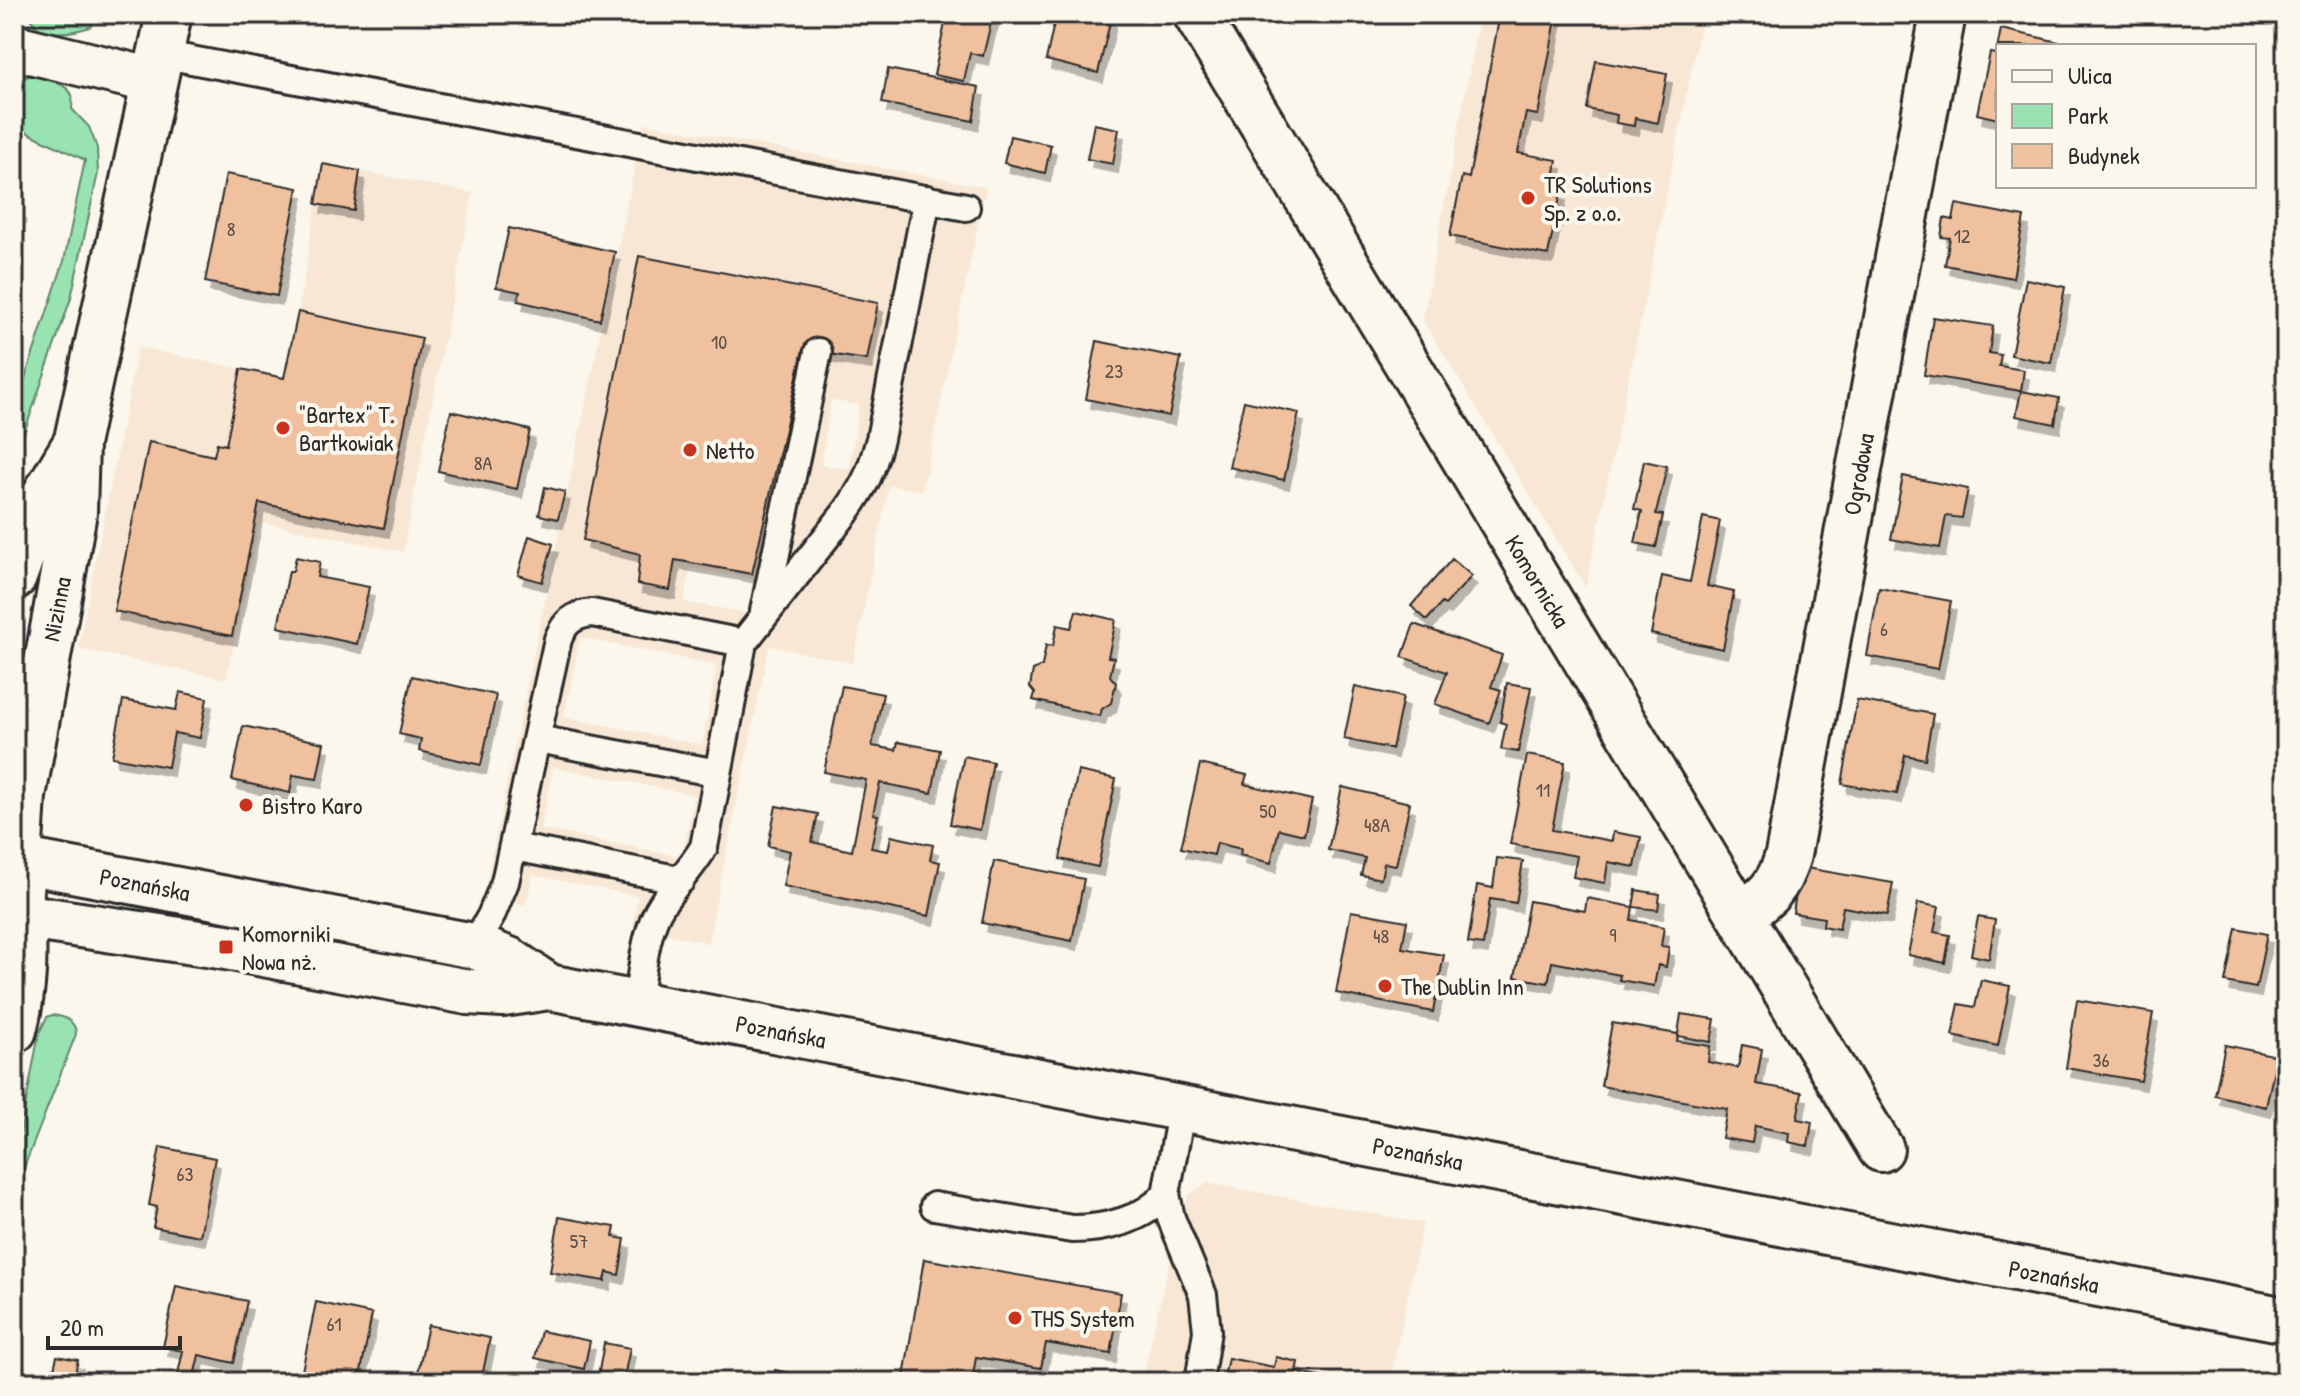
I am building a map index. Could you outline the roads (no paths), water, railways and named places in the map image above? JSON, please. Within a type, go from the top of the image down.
[{"type":"street","name":"Komornicka","points":[[1196,14],[1881,1149]]},
{"type":"street","name":"Ogrodowa","points":[[1740,915],[1762,901],[1777,885],[1788,855],[1943,14]]},
{"type":"street","points":[[14,47],[161,50]]},
{"type":"street","name":"Nizinna","points":[[14,1030],[24,970],[18,916],[17,860],[28,760],[74,512],[76,444],[161,50]]},
{"type":"street","name":"Nizinna","points":[[14,577],[41,501],[76,444]]},
{"type":"street","name":"Poznańska","points":[[17,860],[474,946],[509,960],[549,987]]},
{"type":"street","name":"Poznańska","points":[[18,916],[211,944],[468,992],[503,994],[549,987],[2286,1320]]},
{"type":"lane","points":[[161,50],[966,207]]},
{"type":"lane","points":[[637,1003],[655,919],[661,905],[704,847],[743,643],[861,492],[871,472],[927,199]]},
{"type":"lane","points":[[763,615],[818,352]]},
{"type":"lane","points":[[474,946],[499,898],[514,847],[558,639],[569,620],[592,613],[743,643]]},
{"type":"lane","points":[[537,739],[718,773]]},
{"type":"lane","points":[[514,847],[681,880]]},
{"type":"lane","points":[[1182,1107],[1166,1194],[1167,1206],[1203,1295],[1207,1331],[1199,1382]]},
{"type":"lane","points":[[934,1206],[1084,1229],[1146,1212],[1166,1194]]},
{"type":"place","name":"TR Solutions Sp. z o.o.","points":[[1528,198]]},
{"type":"place","name":"\"Bartex\" T. Bartkowiak","points":[[283,428]]},
{"type":"place","name":"Netto","points":[[690,450]]},
{"type":"place","name":"Bistro Karo","points":[[246,805]]},
{"type":"place","name":"Komorniki Nowa nż.","points":[[226,947]]},
{"type":"place","name":"The Dublin Inn","points":[[1385,986]]},
{"type":"place","name":"THS System","points":[[1015,1318]]}]
